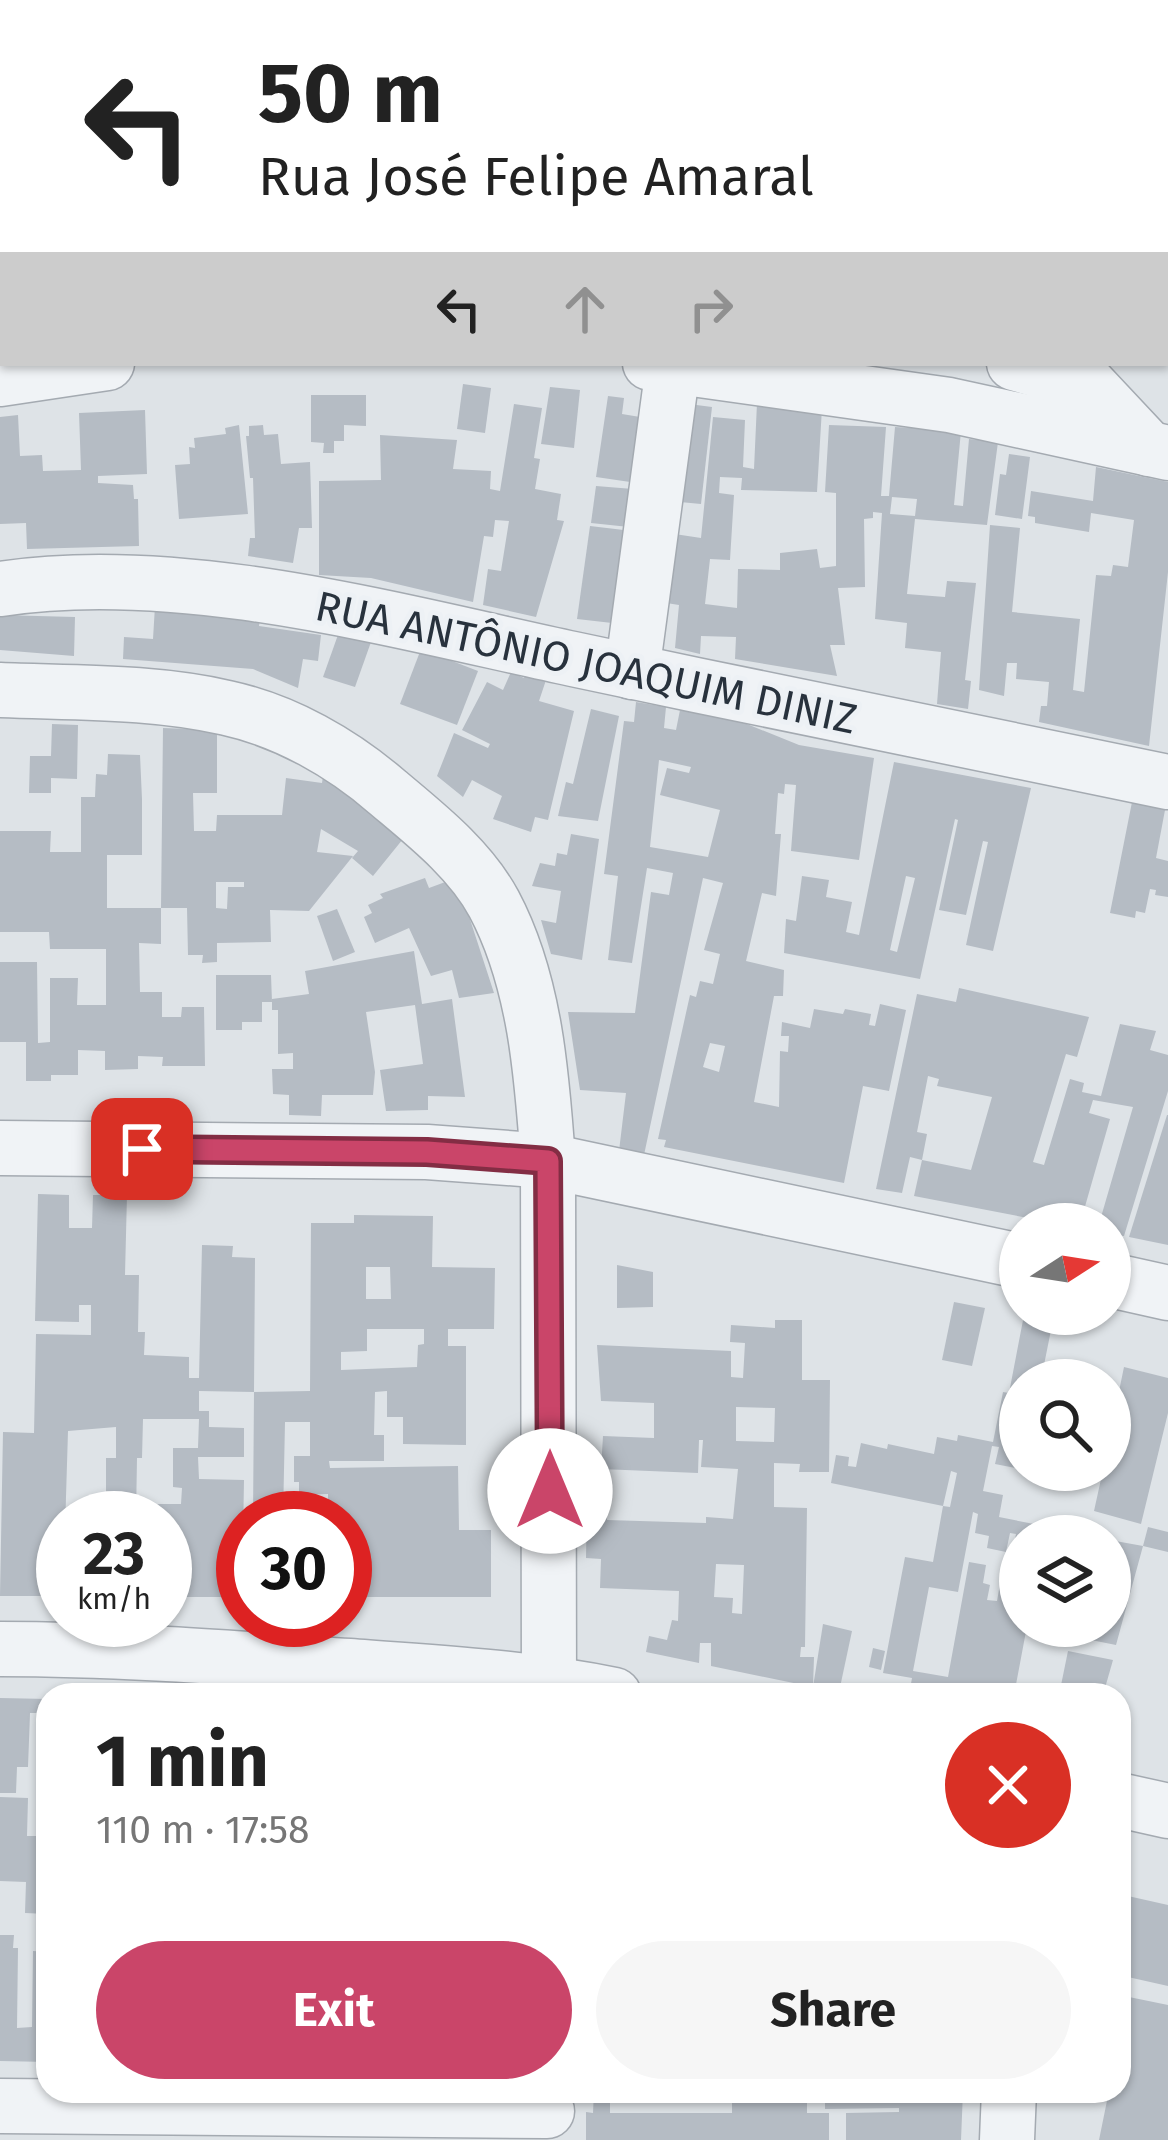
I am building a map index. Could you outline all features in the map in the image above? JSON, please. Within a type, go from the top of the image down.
[{"type":"street","points":[[0,379],[87,366]]},
{"type":"street","points":[[632,672],[662,366]]},
{"type":"street","points":[[669,366],[949,406],[1158,451]]},
{"type":"street","points":[[1034,366],[1089,374],[1158,451]]},
{"type":"street","name":"RUA ANTÔNIO JOAQUIM DINIZ","points":[[0,589],[120,580],[263,598],[1168,782]]},
{"type":"street","points":[[0,690],[148,697],[228,708],[297,731],[363,771],[441,838],[493,902],[524,979],[542,1083],[548,1161],[549,1683]]},
{"type":"street","points":[[0,1148],[427,1152],[548,1161],[999,1257]]},
{"type":"street","points":[[1131,1285],[1168,1293]]},
{"type":"street","points":[[0,1649],[210,1656],[496,1683]]},
{"type":"street","points":[[1131,1803],[1168,1811]]},
{"type":"street","points":[[1007,2140],[1009,2103]]},
{"type":"street","points":[[0,2106],[547,2114]]},
{"type":"building","points":[[463,384],[491,388],[485,433],[457,429]]},
{"type":"building","points":[[550,387],[580,390],[574,448],[541,444]]},
{"type":"building","points":[[311,395],[366,395],[366,426],[344,425],[344,441],[334,441],[334,453],[323,453],[324,443],[311,442]]},
{"type":"building","points":[[608,396],[624,398],[622,414],[646,418],[637,483],[596,477]]},
{"type":"building","points":[[681,403],[712,407],[701,504],[659,500]]},
{"type":"building","points":[[757,403],[822,408],[817,492],[741,490],[742,478],[720,477],[719,493],[734,495],[730,560],[710,559],[705,604],[737,608],[738,569],[780,570],[780,553],[817,549],[820,568],[836,566],[836,493],[825,492],[829,425],[886,427],[881,496],[889,496],[895,427],[961,431],[954,505],[963,506],[969,439],[998,442],[987,525],[915,519],[907,594],[945,597],[947,581],[976,583],[965,680],[971,681],[968,709],[937,704],[941,652],[905,648],[907,623],[875,619],[882,513],[873,512],[873,518],[864,519],[865,587],[838,588],[845,645],[830,645],[837,676],[735,659],[736,637],[701,636],[700,654],[675,648],[679,605],[660,602],[668,533],[701,538],[713,417],[745,420],[743,467],[754,469]],"holes":[[[892,497],[917,499],[915,516],[890,514]]]},
{"type":"building","points":[[514,404],[542,408],[534,458],[540,459],[535,489],[561,494],[557,520],[564,521],[536,617],[483,605],[488,569],[501,571],[509,521],[495,520],[493,537],[484,536],[473,602],[371,578],[319,575],[319,481],[381,480],[380,435],[457,440],[453,469],[491,471],[490,489],[500,491]]},
{"type":"building","points":[[145,410],[147,474],[98,476],[98,483],[133,485],[134,499],[138,499],[139,546],[27,549],[26,523],[0,524],[0,417],[18,415],[20,456],[42,455],[43,471],[81,470],[79,413]]},
{"type":"building","points":[[239,425],[248,514],[179,519],[175,465],[190,464],[194,438],[226,434],[225,428]]},
{"type":"building","points":[[263,425],[264,435],[278,434],[281,464],[310,462],[312,528],[299,528],[293,563],[248,556],[250,538],[255,538],[246,436],[249,426]]},
{"type":"building","points":[[1009,454],[1030,457],[1022,519],[995,515],[1000,474],[1006,475]]},
{"type":"building","points":[[1096,467],[1168,482],[1168,572],[1149,746],[1039,722],[1041,706],[1047,706],[1049,682],[1016,679],[1017,663],[1007,663],[1004,696],[979,690],[990,525],[1020,528],[1012,612],[1080,619],[1073,690],[1084,692],[1096,575],[1111,576],[1113,565],[1128,567],[1134,520],[1091,513],[1089,532],[1035,523],[1035,517],[1028,516],[1031,491],[1093,501]]},
{"type":"building","points":[[596,486],[633,489],[629,527],[591,523]]},
{"type":"building","points":[[590,526],[632,531],[621,624],[577,619]]},
{"type":"building","points":[[262,603],[259,626],[321,635],[318,661],[303,659],[298,688],[253,669],[123,659],[124,637],[153,639],[155,606]]},
{"type":"building","points":[[0,615],[75,617],[74,656],[0,650]]},
{"type":"building","points":[[339,632],[371,642],[355,687],[323,677]]},
{"type":"building","points":[[421,649],[478,671],[457,725],[400,704]]},
{"type":"building","points":[[528,668],[548,674],[539,701],[574,711],[548,820],[535,817],[531,832],[493,819],[502,796],[472,780],[463,797],[437,776],[454,733],[488,748],[490,744],[462,730],[487,682],[503,690],[511,672],[524,678]]},
{"type":"building","points":[[636,702],[666,707],[664,728],[676,730],[680,710],[742,722],[799,745],[874,758],[859,860],[791,851],[796,785],[785,784],[784,794],[778,793],[775,834],[781,834],[776,896],[762,893],[746,961],[784,970],[783,996],[774,996],[754,1102],[779,1107],[780,1051],[788,1052],[789,1036],[781,1036],[782,1022],[810,1028],[814,1009],[843,1014],[845,1009],[871,1014],[869,1025],[875,1026],[880,1004],[906,1010],[889,1091],[863,1086],[844,1183],[664,1147],[666,1140],[658,1139],[690,995],[696,997],[700,981],[713,984],[720,954],[704,950],[723,883],[703,878],[644,1155],[619,1151],[626,1093],[580,1090],[568,1012],[635,1013],[651,892],[669,895],[673,873],[647,868],[632,963],[608,960],[618,876],[604,874],[624,721],[634,722]],"holes":[[[659,760],[691,767],[689,773],[667,768],[660,795],[720,810],[708,857],[650,847]],[[710,1043],[725,1046],[719,1072],[703,1067]]]},
{"type":"building","points":[[591,709],[619,716],[598,821],[558,816],[566,782],[573,784]]},
{"type":"building","points":[[52,724],[78,725],[77,779],[51,778],[51,793],[29,793],[30,756],[51,756]]},
{"type":"building","points":[[163,728],[217,730],[217,793],[193,793],[194,831],[216,831],[217,815],[282,815],[286,778],[322,783],[323,776],[407,834],[373,876],[352,858],[358,851],[321,829],[317,852],[353,856],[309,911],[270,910],[271,942],[217,943],[217,962],[202,963],[203,955],[188,955],[187,908],[161,908]],"holes":[[[216,882],[244,882],[244,887],[228,887],[227,909],[216,908]]]},
{"type":"building","points":[[108,754],[140,755],[142,855],[107,855],[107,908],[161,908],[161,944],[139,943],[140,992],[162,992],[162,1017],[181,1017],[182,1007],[204,1007],[205,1066],[162,1066],[163,1057],[138,1056],[138,1069],[105,1070],[105,1051],[78,1050],[78,1075],[26,1081],[26,1042],[0,1042],[0,962],[37,962],[38,1043],[50,1042],[50,978],[78,978],[77,1005],[106,1005],[106,949],[50,949],[49,932],[0,932],[0,831],[51,831],[50,852],[81,852],[81,797],[95,797],[96,774],[107,775]]},
{"type":"building","points":[[894,762],[1031,788],[993,951],[966,945],[988,842],[983,841],[966,915],[939,910],[955,819],[920,979],[784,953],[786,919],[796,921],[802,876],[829,880],[826,897],[852,902],[846,932],[859,935]],"holes":[[[906,876],[915,878],[897,952],[890,950]]]},
{"type":"building","points":[[1132,802],[1165,810],[1156,858],[1168,861],[1168,897],[1150,889],[1145,913],[1136,911],[1135,918],[1110,913]]},
{"type":"building","points":[[571,834],[599,839],[582,960],[551,954],[541,920],[556,923],[561,891],[532,886],[540,863],[555,866],[557,853],[567,855]]},
{"type":"building","points":[[425,878],[429,888],[448,881],[465,904],[494,993],[459,998],[452,970],[431,976],[409,928],[375,943],[364,917],[372,913],[368,905],[383,898],[380,894]]},
{"type":"building","points":[[337,909],[355,952],[333,961],[317,916]]},
{"type":"building","points":[[414,951],[422,1004],[452,999],[465,1097],[428,1096],[428,1110],[386,1111],[380,1070],[423,1064],[415,1005],[366,1012],[375,1072],[373,1095],[322,1095],[321,1116],[289,1115],[289,1095],[273,1094],[272,1069],[293,1069],[293,1053],[278,1054],[278,1010],[272,1010],[272,999],[309,994],[305,971]]},
{"type":"building","points":[[216,975],[271,975],[272,1002],[262,1002],[262,1022],[242,1022],[242,1030],[216,1030]]},
{"type":"building","points":[[959,988],[1089,1017],[1077,1057],[1066,1054],[1033,1162],[1044,1165],[1070,1079],[1084,1083],[1082,1092],[1101,1096],[1120,1024],[1156,1031],[1150,1050],[1168,1055],[1168,1091],[1131,1213],[1131,1203],[1105,1203],[1133,1107],[1093,1100],[1089,1113],[1110,1119],[1086,1203],[999,1203],[999,1212],[914,1196],[922,1160],[910,1157],[902,1193],[876,1189],[917,994],[956,1002]],"holes":[[[928,1076],[939,1079],[937,1086],[992,1097],[971,1170],[922,1160],[927,1134],[917,1132]]]},
{"type":"building","points":[[1168,1115],[1168,1245],[1131,1237]]},
{"type":"building","points":[[38,1194],[69,1195],[69,1228],[92,1228],[93,1195],[127,1195],[125,1275],[139,1275],[138,1332],[145,1332],[144,1355],[189,1357],[189,1378],[199,1378],[202,1245],[233,1246],[232,1257],[255,1258],[254,1392],[199,1391],[199,1411],[209,1411],[209,1427],[244,1428],[244,1457],[198,1457],[199,1479],[244,1480],[244,1491],[216,1491],[216,1597],[192,1597],[192,1491],[173,1487],[173,1448],[198,1448],[199,1419],[143,1419],[136,1491],[106,1491],[106,1458],[116,1458],[116,1427],[68,1431],[66,1491],[36,1491],[36,1596],[0,1596],[3,1432],[34,1433],[36,1334],[91,1335],[91,1305],[79,1305],[79,1322],[35,1321]]},
{"type":"building","points":[[354,1215],[433,1216],[432,1267],[495,1268],[494,1329],[448,1329],[448,1346],[466,1346],[466,1445],[403,1444],[403,1417],[387,1417],[387,1391],[375,1392],[374,1435],[384,1435],[384,1461],[329,1461],[330,1468],[458,1466],[459,1530],[491,1530],[491,1597],[372,1597],[372,1491],[299,1491],[299,1482],[294,1482],[294,1456],[310,1456],[310,1422],[285,1422],[284,1491],[253,1491],[254,1392],[310,1391],[311,1223],[354,1223]],"holes":[[[366,1267],[390,1267],[391,1299],[366,1299]],[[367,1329],[424,1329],[417,1367],[341,1370],[341,1352],[367,1351]]]},
{"type":"building","points":[[617,1265],[653,1272],[653,1307],[617,1308]]},
{"type":"building","points":[[954,1302],[985,1308],[972,1366],[942,1360]]},
{"type":"building","points":[[775,1320],[802,1320],[802,1380],[830,1380],[829,1472],[799,1472],[800,1464],[774,1463],[774,1507],[807,1508],[805,1647],[800,1657],[814,1657],[813,1683],[711,1666],[711,1643],[700,1643],[699,1663],[646,1652],[649,1636],[667,1640],[672,1620],[678,1621],[679,1591],[600,1588],[601,1559],[586,1558],[587,1507],[606,1508],[607,1520],[706,1523],[706,1517],[733,1519],[738,1469],[701,1467],[703,1440],[699,1440],[698,1473],[601,1469],[603,1436],[654,1438],[654,1403],[601,1401],[597,1345],[731,1351],[731,1377],[743,1378],[745,1343],[730,1342],[731,1325],[775,1328]],"holes":[[[736,1407],[775,1408],[774,1442],[736,1441]],[[716,1564],[744,1565],[742,1614],[732,1613],[733,1598],[714,1597]]]},
{"type":"building","points":[[1020,1335],[1050,1335],[1045,1359],[1016,1359]]},
{"type":"building","points":[[1131,1369],[1168,1378],[1168,1413],[1141,1524],[1131,1521],[1131,1515],[1094,1511],[1098,1491],[1131,1491]]},
{"type":"building","points":[[999,1412],[999,1447],[992,1446],[983,1491],[1003,1495],[999,1551],[987,1548],[989,1536],[975,1533],[978,1514],[973,1512],[958,1592],[929,1587],[913,1671],[948,1677],[969,1562],[986,1565],[987,1600],[997,1601],[999,1590],[999,1647],[1023,1647],[1016,1683],[911,1683],[912,1678],[883,1673],[905,1557],[933,1562],[943,1506],[831,1483],[836,1455],[849,1457],[848,1466],[856,1467],[861,1443],[934,1454],[937,1437],[957,1441],[958,1435],[993,1442]],"holes":[[[951,1471],[957,1473],[950,1507],[943,1506]]]},
{"type":"building","points":[[1148,1527],[1168,1532],[1168,1552],[1143,1546]]},
{"type":"building","points":[[1131,1544],[1143,1546],[1131,1590]]},
{"type":"building","points":[[823,1624],[852,1631],[841,1683],[814,1683]]},
{"type":"building","points":[[873,1648],[885,1651],[881,1670],[869,1667]]},
{"type":"building","points":[[1068,1651],[1113,1660],[1106,1683],[1061,1683]]},
{"type":"building","points":[[0,1698],[36,1699],[36,1713],[30,1713],[28,1767],[17,1767],[16,1793],[0,1793]]},
{"type":"building","points":[[0,1797],[28,1798],[27,1836],[36,1836],[36,1913],[25,1913],[26,1882],[0,1881]]},
{"type":"building","points":[[1131,1897],[1168,1905],[1168,1986],[1131,1978]]},
{"type":"building","points":[[0,1935],[14,1935],[17,2028],[32,2027],[36,1951],[36,2062],[0,2061]]},
{"type":"building","points":[[1131,1997],[1168,2005],[1168,2140],[1099,2140],[1107,2103],[1131,2103]]},
{"type":"building","points":[[593,2103],[610,2103],[610,2113],[732,2113],[732,2103],[807,2103],[807,2113],[829,2113],[829,2140],[586,2140],[586,2112],[593,2113]]},
{"type":"building","points":[[825,2103],[963,2103],[961,2140],[846,2140],[846,2113],[899,2112],[899,2108],[825,2109]]},
{"type":"route","points":[[142,1149],[427,1152],[548,1161],[550,1491]]}]
